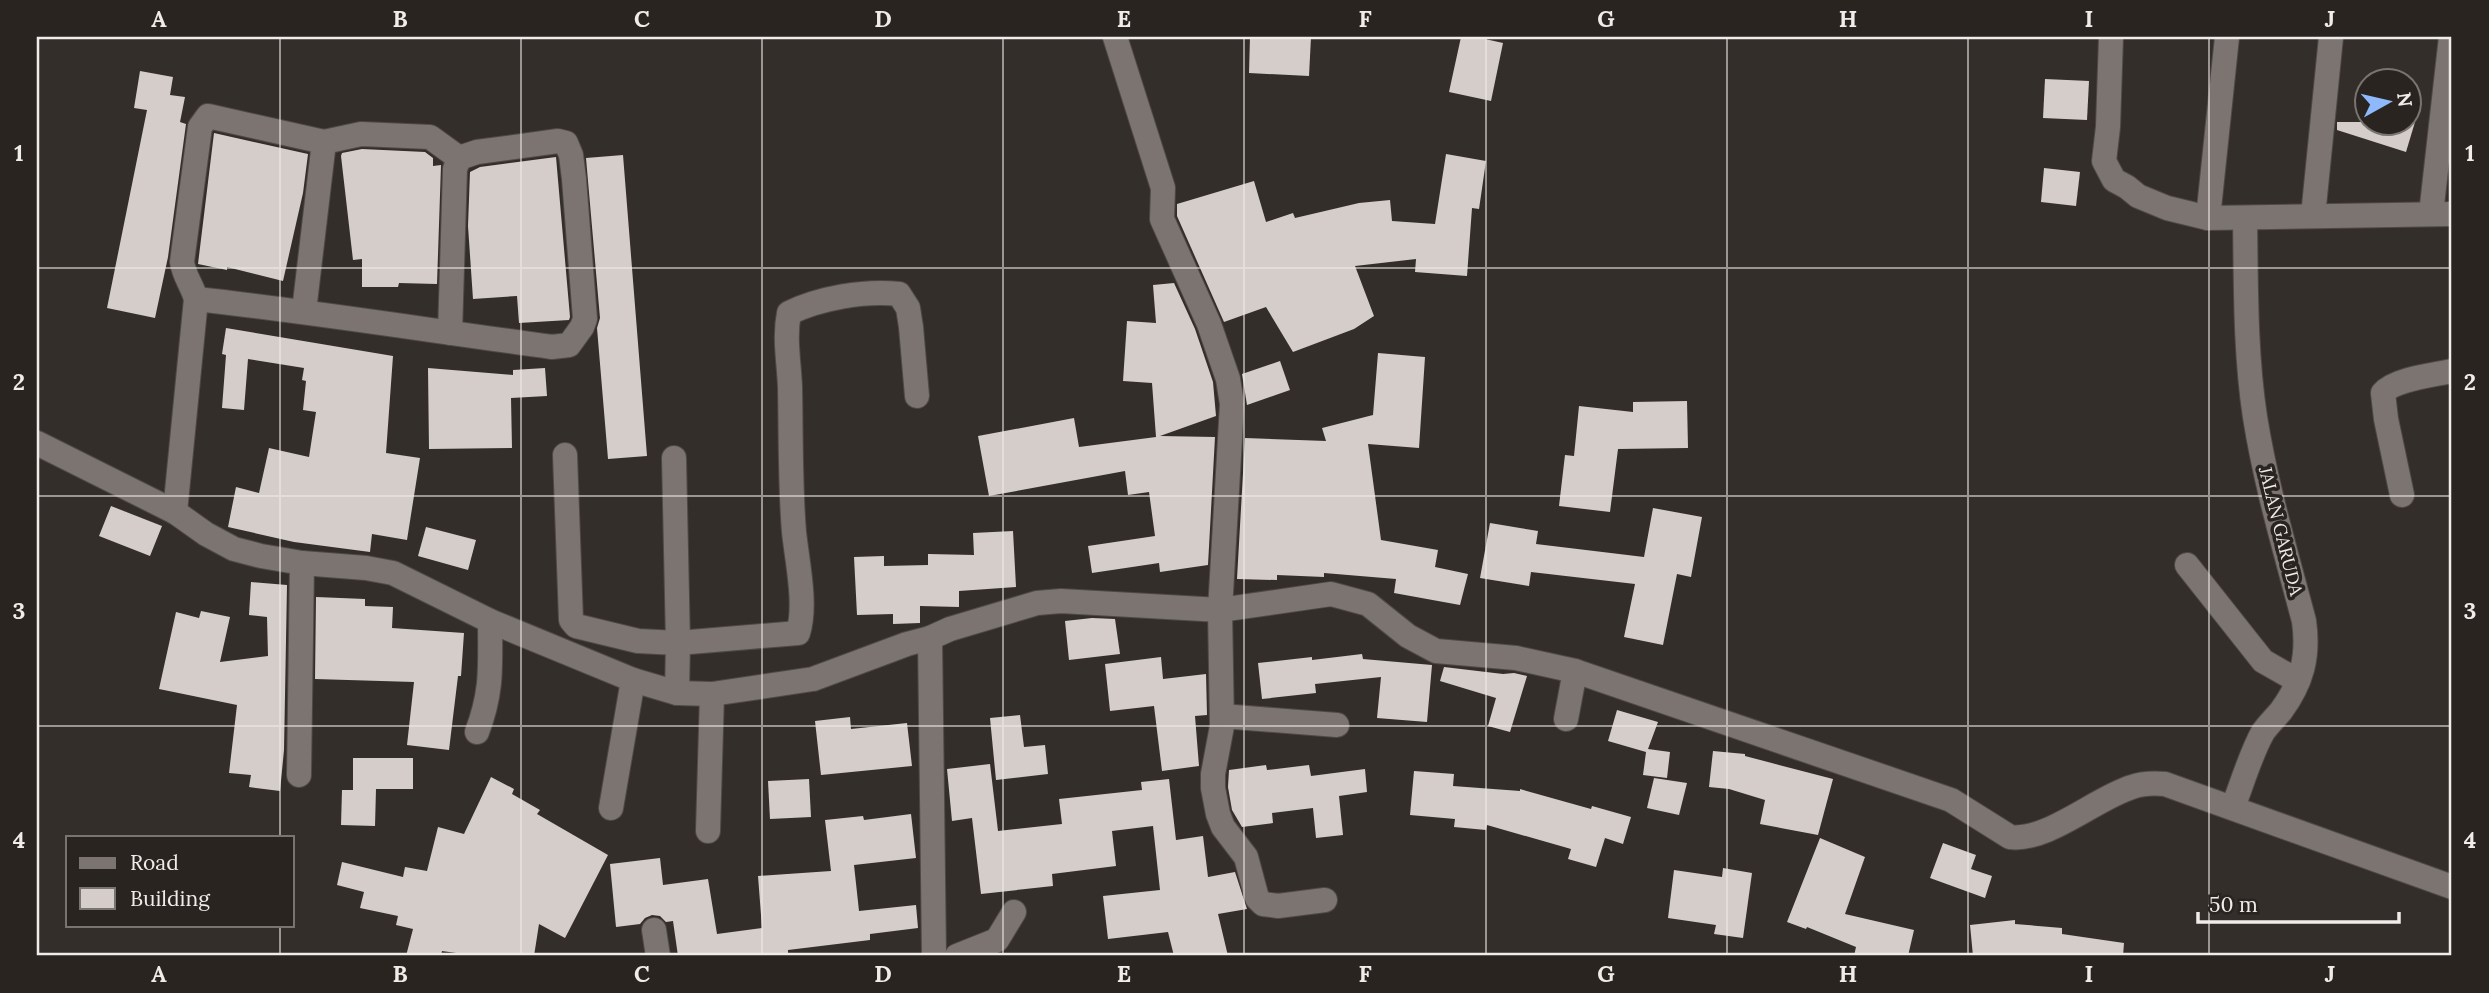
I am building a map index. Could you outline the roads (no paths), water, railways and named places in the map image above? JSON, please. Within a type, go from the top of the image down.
[{"type":"street","points":[[1115,37],[1163,188],[1162,219],[1209,324],[1228,379],[1232,404],[1220,610],[1222,726],[1213,774],[1215,801],[1223,827],[1246,857],[1257,898],[1263,904],[1269,906],[1325,900]]},
{"type":"street","points":[[2111,37],[2104,161],[2114,180],[2153,204],[2208,218],[2442,214],[2451,37]]},
{"type":"street","points":[[2208,218],[2227,37]]},
{"type":"street","points":[[2313,216],[2331,37]]},
{"type":"street","points":[[175,512],[196,299],[192,285],[183,272],[182,262],[200,127],[208,116],[324,142],[361,134],[430,137],[444,144],[459,158]]},
{"type":"street","points":[[196,299],[304,311],[552,347],[569,345],[585,319],[574,179],[571,155],[566,143],[558,141],[533,144],[477,152],[459,158]]},
{"type":"street","points":[[304,311],[324,142]]},
{"type":"street","points":[[450,333],[455,169],[459,158]]},
{"type":"street","name":"JALAN GARUDA","points":[[2233,807],[2263,732],[2282,710],[2298,681],[2305,662],[2307,643],[2304,621],[2266,474],[2255,415],[2248,348],[2245,218]]},
{"type":"street","points":[[565,455],[571,620],[576,626],[638,641],[678,643],[798,633],[801,603],[793,523],[789,374],[785,332],[789,313],[805,305],[857,293],[899,293],[908,307],[917,396]]},
{"type":"street","points":[[2402,495],[2383,393],[2388,387],[2405,381],[2452,371]]},
{"type":"street","points":[[37,443],[175,512],[206,534],[234,549],[302,563],[393,573],[490,621],[633,680],[677,694],[712,695],[813,678],[950,629],[1037,603],[1061,601],[1220,610],[1331,594],[1368,604],[1408,636],[1436,651],[1516,659],[1575,671],[1951,800],[2010,837],[2037,834],[2131,787],[2148,783],[2165,784],[2452,887]]},
{"type":"street","points":[[674,458],[677,694]]},
{"type":"street","points":[[299,775],[302,563]]},
{"type":"street","points":[[2187,565],[2263,661],[2298,681]]},
{"type":"street","points":[[477,732],[490,687],[490,621]]},
{"type":"street","points":[[930,638],[934,956]]},
{"type":"street","points":[[1566,719],[1575,671]]},
{"type":"street","points":[[611,808],[633,680]]},
{"type":"street","points":[[708,831],[712,695]]},
{"type":"street","points":[[1222,716],[1337,725]]},
{"type":"street","points":[[957,956],[997,940],[1014,912]]},
{"type":"street","points":[[654,930],[658,956]]}]
